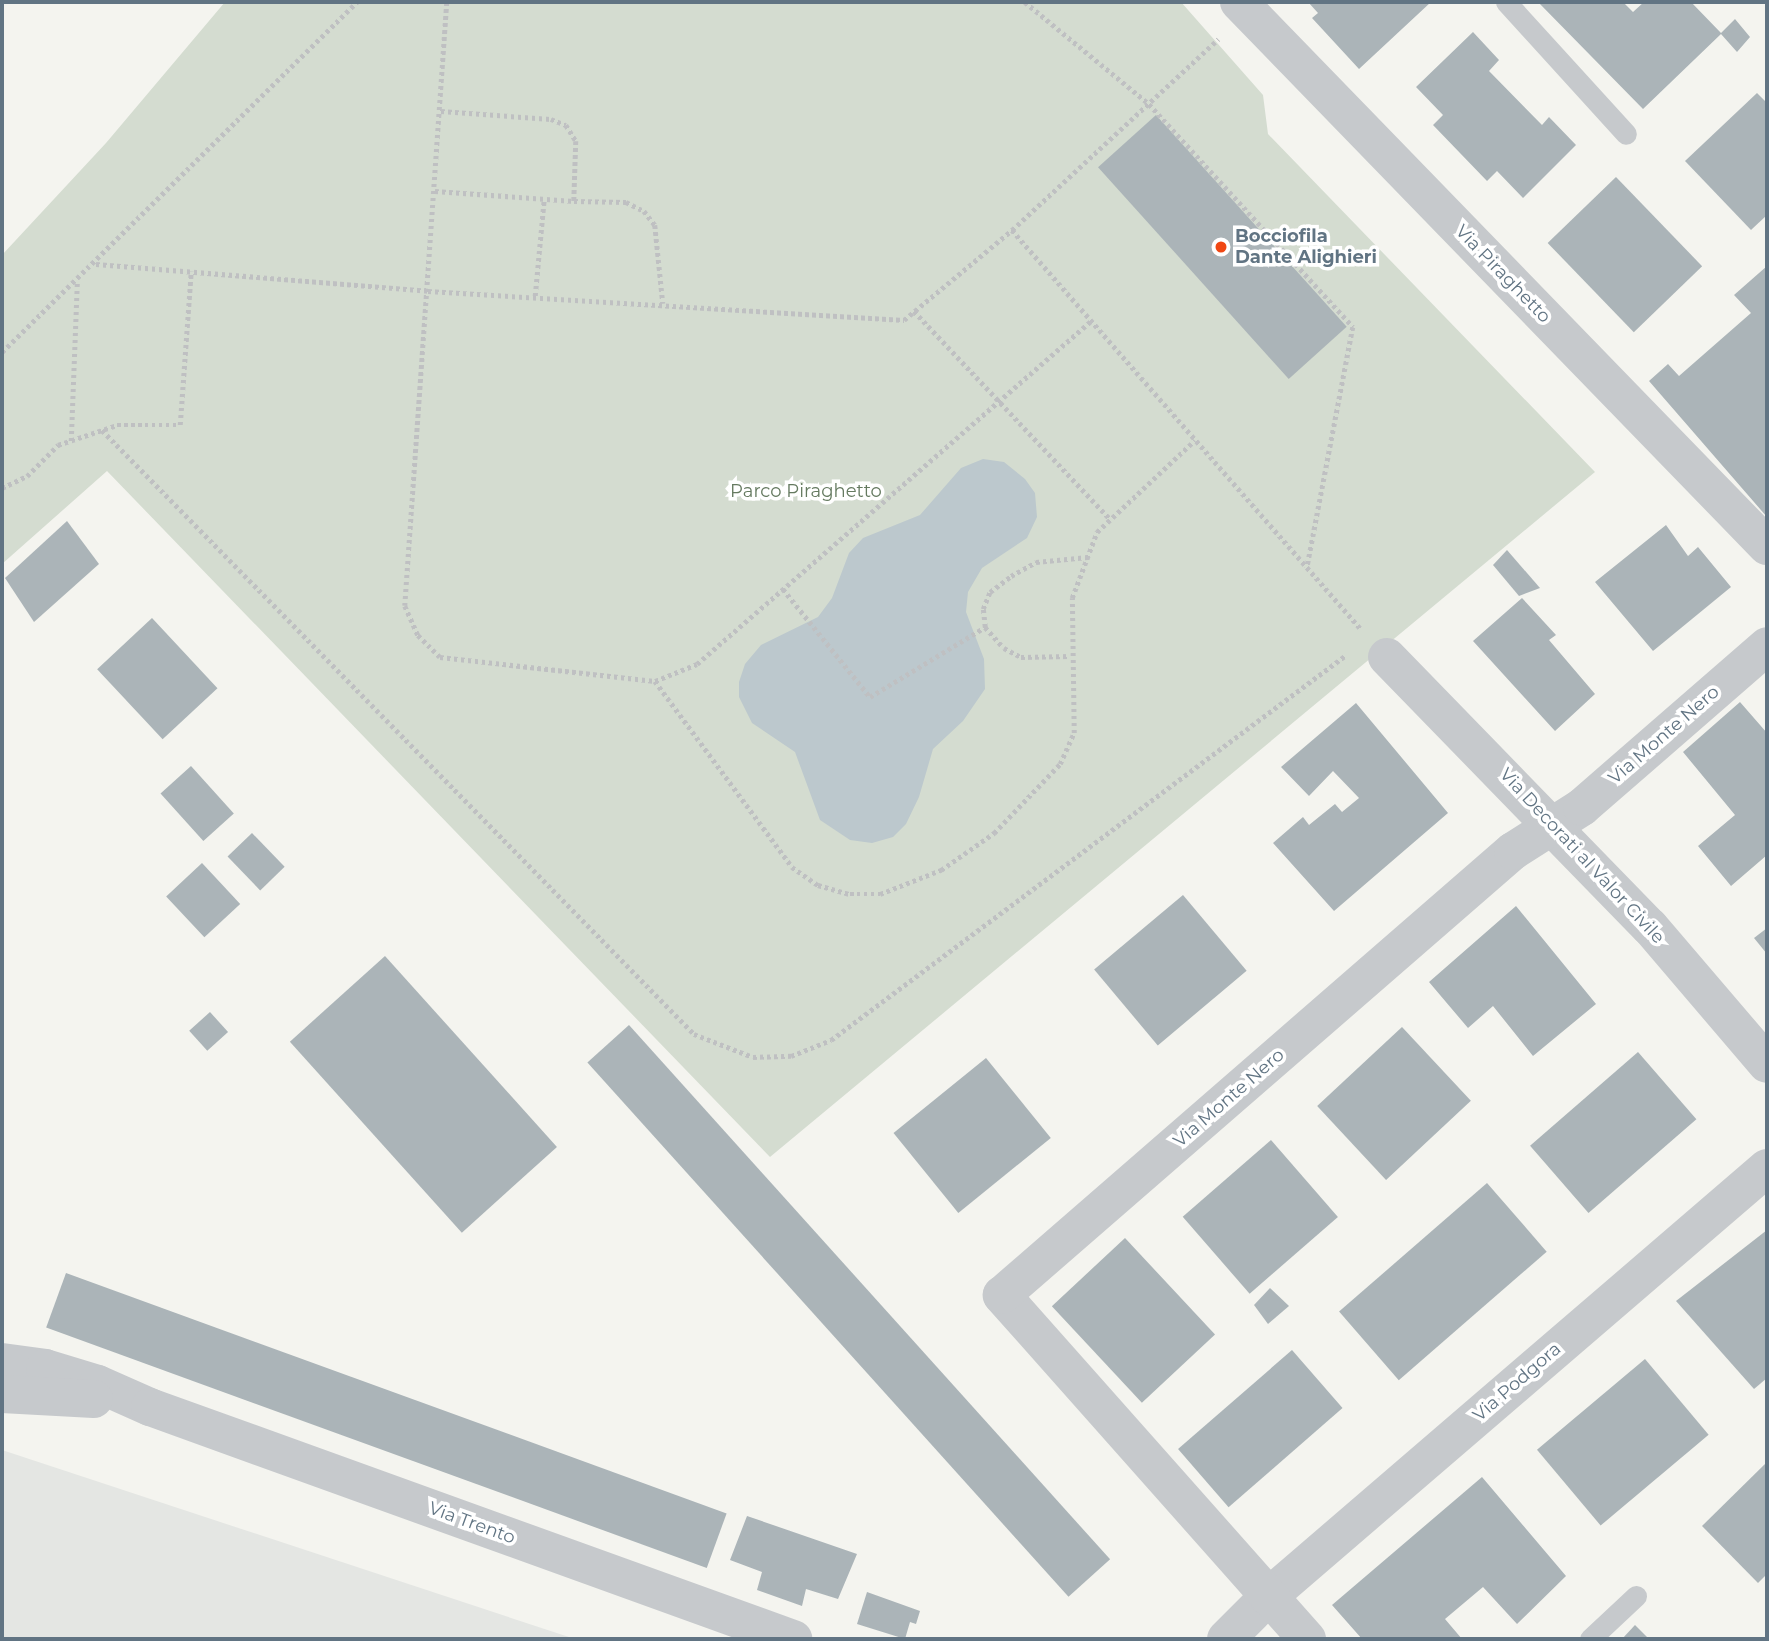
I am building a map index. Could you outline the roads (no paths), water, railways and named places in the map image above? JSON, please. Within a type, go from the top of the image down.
[{"type":"street","name":"Via Piraghetto","points":[[1242,6],[1767,546]]},
{"type":"street","name":"Via Monte Nero","points":[[1268,1597],[1002,1295],[1513,851],[1582,807],[1767,646]]},
{"type":"street","name":"Via Decorati al Valor Civile","points":[[1378,648],[1554,825],[1650,927],[1767,1064]]},
{"type":"street","name":"Via Podgora","points":[[1226,1639],[1268,1597],[1767,1168]]},
{"type":"street","name":"Via Trento","points":[[2,1362],[45,1368],[98,1384],[150,1407],[793,1639]]},
{"type":"street","name":"Via Trento","points":[[2,1394],[150,1407]]},
{"type":"street","points":[[1268,1597],[1307,1639]]},
{"type":"lane","points":[[1506,2],[1626,134]]},
{"type":"lane","points":[[1590,1639],[1636,1596]]},
{"type":"place","name":"Bocciofila Dante Alighieri","points":[[1221,247]]},
{"type":"park label","name":"Parco Piraghetto","points":[[806,491]]}]
